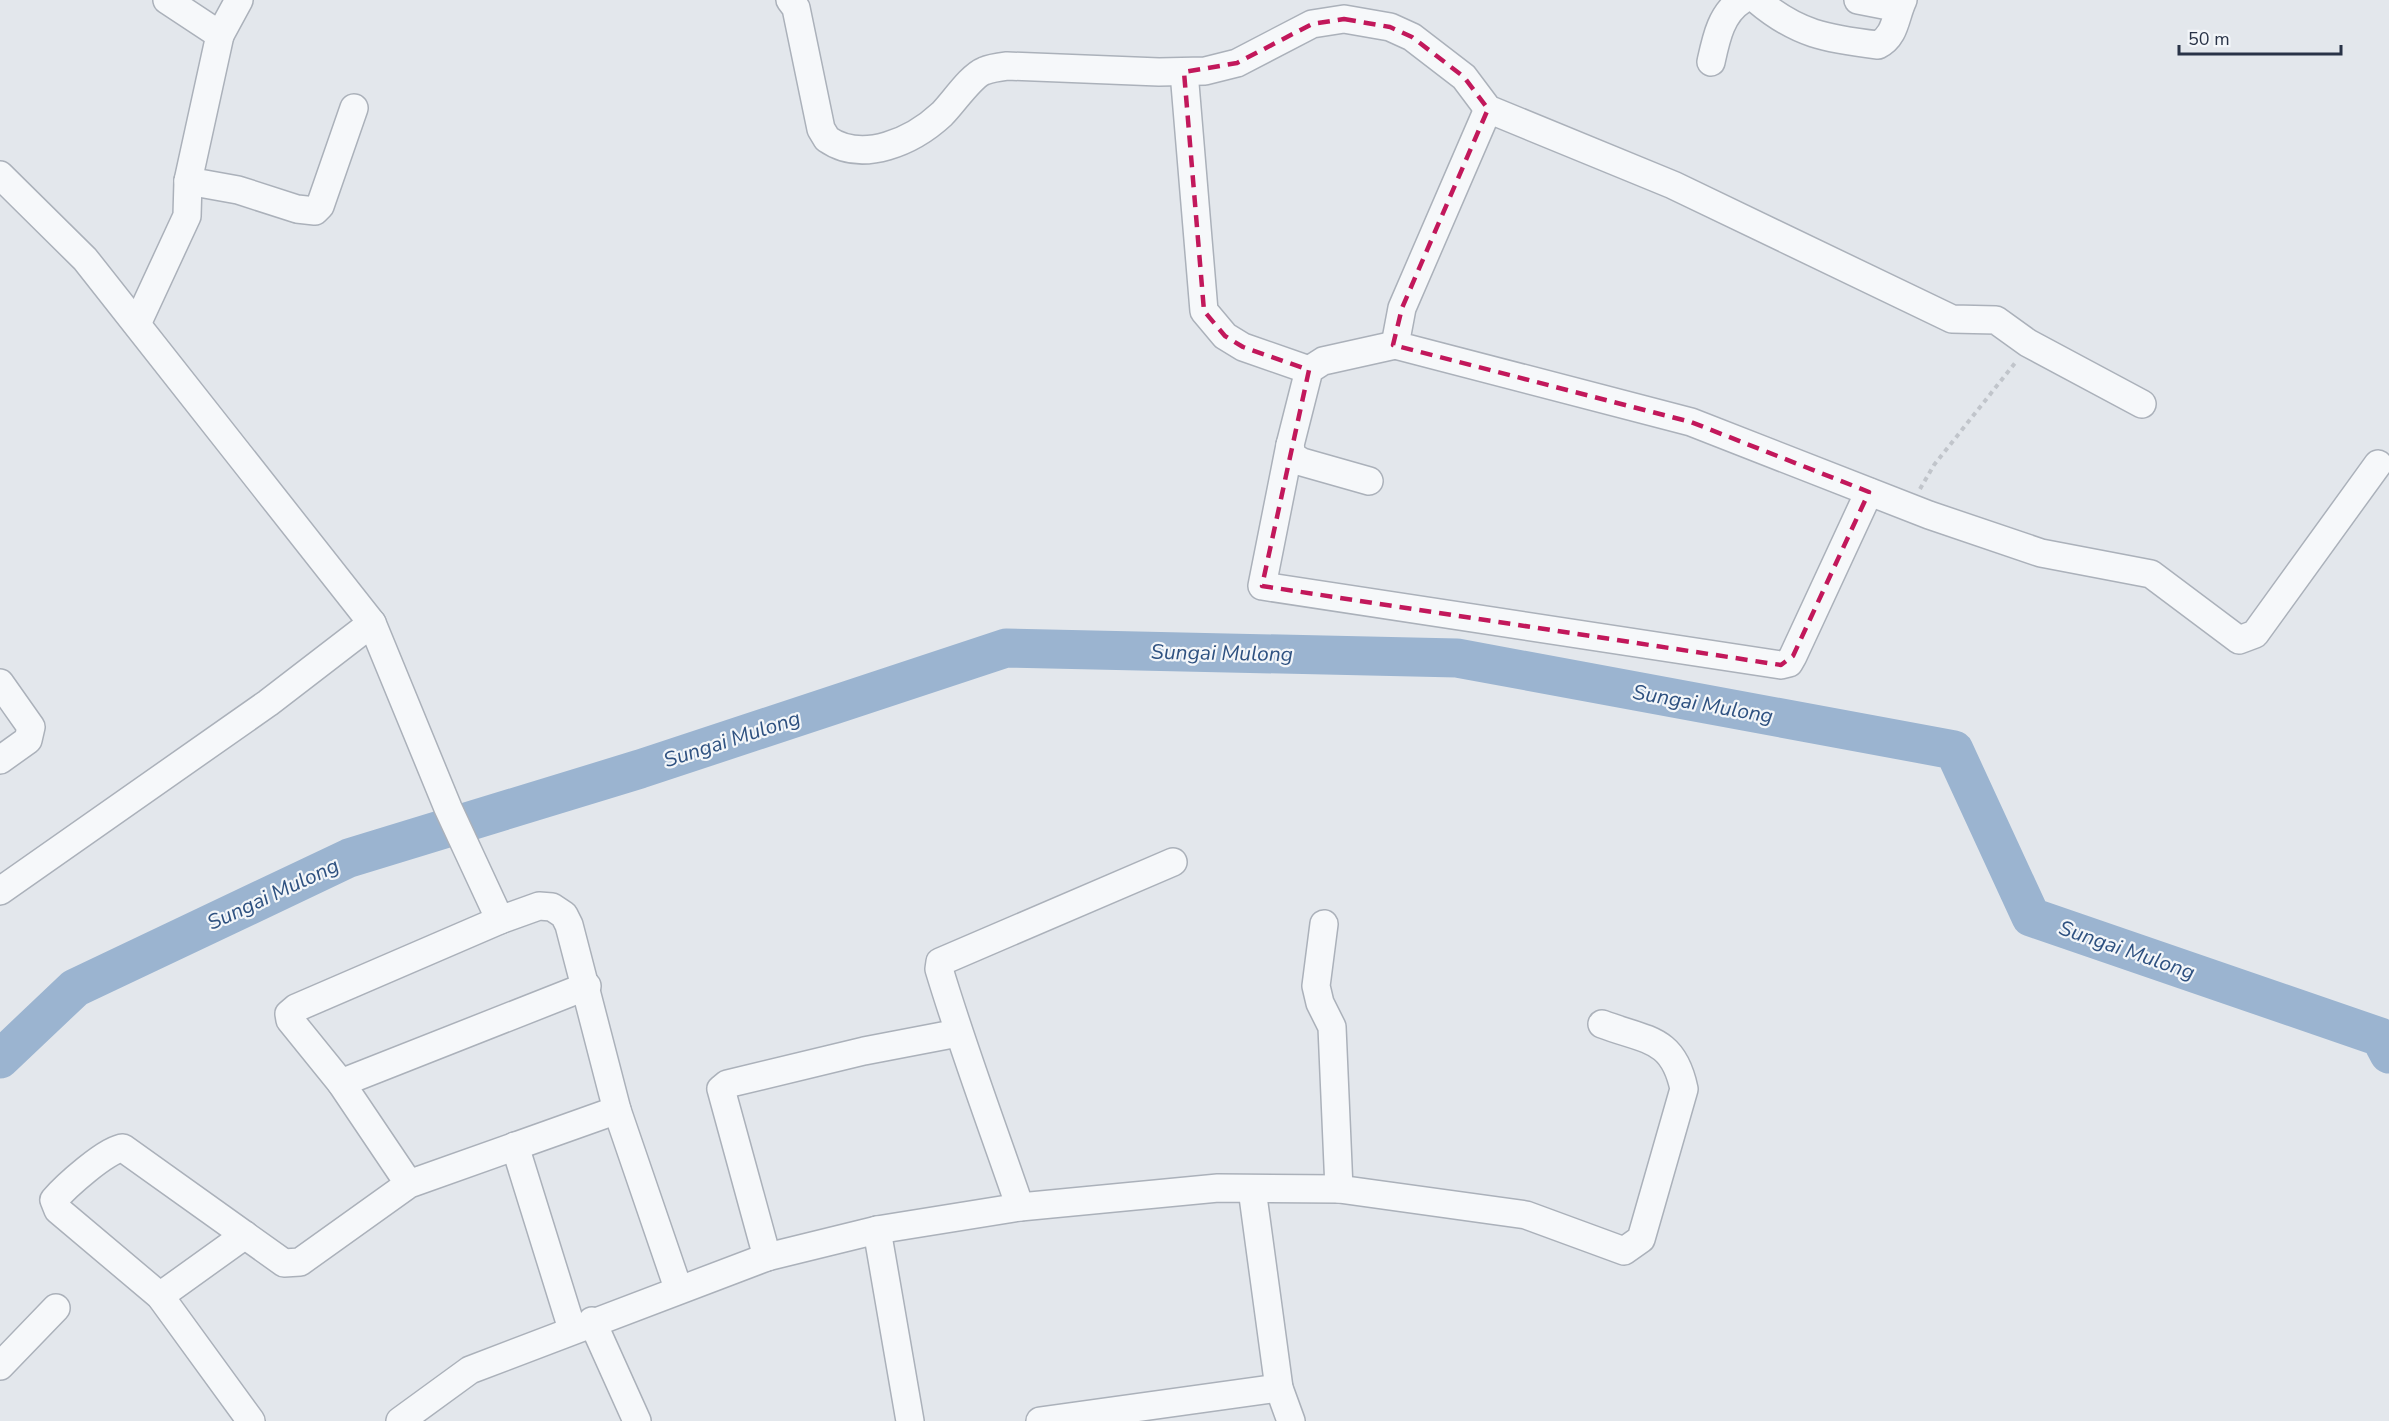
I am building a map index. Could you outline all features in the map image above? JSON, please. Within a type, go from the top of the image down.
[{"type":"street","points":[[167,0],[220,35]]},
{"type":"street","points":[[137,324],[187,216],[188,181],[220,35],[239,0]]},
{"type":"street","points":[[790,0],[796,8],[821,129],[827,139],[834,144],[873,150],[918,131],[940,116],[982,71],[1006,66],[1205,71],[1237,63],[1312,24],[1344,19],[1390,27],[1412,37],[1464,76],[1488,109],[1673,185],[1952,319],[1996,320],[2028,343],[2142,404]]},
{"type":"street","points":[[1711,62],[1718,31],[1732,6],[1742,0]]},
{"type":"street","points":[[1757,0],[1780,20],[1796,28],[1878,45],[1886,41],[1892,33],[1901,4],[1858,0]]},
{"type":"street","points":[[1184,72],[1204,311],[1225,336],[1243,347],[1309,370]]},
{"type":"street","points":[[188,181],[238,190],[297,208],[315,211],[320,206],[354,108]]},
{"type":"street","points":[[1395,345],[1394,338],[1402,308],[1488,109]]},
{"type":"street","points":[[0,175],[85,259],[372,622],[448,808],[495,909]]},
{"type":"street","points":[[1869,492],[1793,656],[1789,663],[1781,665],[1262,586],[1290,445],[1309,370],[1323,361],[1395,345],[1691,422],[1910,508],[2041,553],[2151,574],[2239,640],[2255,634],[2378,465]]},
{"type":"street","points":[[1290,445],[1292,456],[1302,462],[1369,481]]},
{"type":"street","points":[[0,891],[268,703],[372,622]]},
{"type":"street","points":[[0,683],[31,727],[28,740],[0,760]]},
{"type":"street","points":[[1020,1207],[971,1064],[958,1033],[939,969],[940,962],[1173,862]]},
{"type":"street","points":[[409,1184],[341,1083],[290,1020],[290,1014],[296,1008],[495,909],[552,907],[564,915],[587,986],[617,1110],[678,1288]]},
{"type":"street","points":[[1324,924],[1316,986],[1320,1003],[1332,1027],[1339,1189]]},
{"type":"street","points":[[341,1083],[587,986]]},
{"type":"street","points":[[400,1421],[470,1370],[678,1288],[767,1257],[877,1230],[1020,1207],[1218,1188],[1339,1189],[1526,1215],[1624,1251],[1635,1246],[1641,1239],[1684,1089],[1679,1066],[1665,1047],[1602,1024]]},
{"type":"street","points":[[767,1257],[721,1089],[727,1084],[864,1051],[958,1033]]},
{"type":"street","points":[[251,1421],[160,1296],[58,1210],[54,1205],[58,1196],[106,1156],[123,1148],[284,1263],[300,1262],[409,1184],[617,1110]]},
{"type":"street","points":[[515,1146],[582,1325],[637,1421]]},
{"type":"street","points":[[1252,1189],[1279,1388],[1291,1421]]},
{"type":"street","points":[[877,1230],[910,1421]]},
{"type":"street","points":[[160,1296],[245,1235]]},
{"type":"street","points":[[0,1366],[56,1308]]},
{"type":"street","points":[[1040,1421],[1085,1418],[1279,1388]]},
{"type":"path","points":[[1910,508],[1934,465],[2028,343]]},
{"type":"highlighted area","points":[[1344,19],[1390,27],[1412,37],[1464,77],[1488,109],[1402,308],[1393,345],[1691,422],[1869,492],[1793,656],[1781,665],[1262,586],[1309,370],[1243,347],[1225,336],[1204,311],[1184,72],[1237,63],[1312,24]]},
{"type":"waterway","name":"Sungai Mulong","points":[[0,1059],[75,988],[349,858],[640,769],[1006,648],[1457,658],[1954,750],[2031,917],[2380,1037],[2389,1054]]}]
